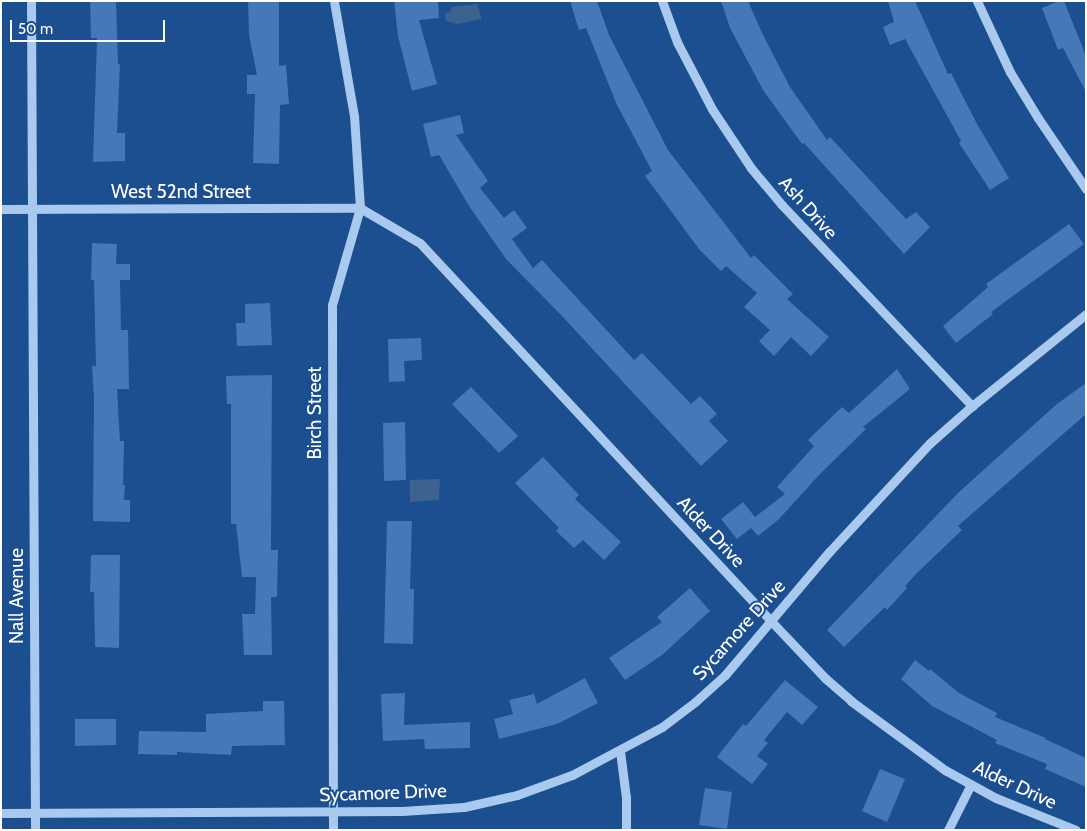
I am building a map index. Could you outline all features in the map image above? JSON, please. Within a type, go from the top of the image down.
[{"type":"street","name":"Nall Avenue","points":[[31,1],[35,830]]},
{"type":"street","name":"Birch Street","points":[[333,830],[332,305],[360,208],[354,116],[334,1]]},
{"type":"street","name":"Ash Drive","points":[[662,1],[677,42],[712,109],[751,168],[782,206],[972,406]]},
{"type":"street","points":[[977,1],[1015,79],[1038,118],[1086,189]]},
{"type":"street","name":"West 52nd Street","points":[[1,209],[360,208]]},
{"type":"street","name":"Alder Drive","points":[[360,208],[420,243],[771,621],[825,678],[851,701],[915,750],[971,784],[1026,811],[1076,830]]},
{"type":"street","name":"Sycamore Drive","points":[[1,813],[333,812],[402,811],[464,807],[526,792],[572,775],[662,727],[695,702],[725,675],[829,552],[930,443],[972,406],[1086,314]]},
{"type":"street","points":[[620,751],[626,798],[626,830]]},
{"type":"street","points":[[948,830],[971,784]]},
{"type":"water","points":[[477,4],[482,19],[457,24],[446,21],[445,13],[450,12],[452,7]]},
{"type":"water","points":[[440,479],[439,500],[410,502],[410,480]]},
{"type":"building","points":[[90,1],[116,1],[118,64],[120,64],[117,133],[125,133],[125,161],[93,162],[97,38],[91,38]]},
{"type":"building","points":[[248,1],[279,1],[279,66],[286,65],[289,104],[280,105],[279,164],[253,163],[255,94],[247,94],[247,75],[257,75],[249,35]]},
{"type":"building","points":[[394,1],[438,1],[439,18],[419,20],[437,84],[412,91],[398,36]]},
{"type":"building","points":[[570,1],[597,1],[609,35],[668,150],[751,258],[754,255],[793,294],[787,299],[829,337],[811,356],[791,337],[774,356],[759,341],[770,330],[744,307],[757,293],[726,266],[721,271],[699,249],[645,176],[652,171],[617,105],[586,28],[579,30]]},
{"type":"building","points":[[721,1],[748,1],[790,87],[827,140],[830,137],[906,219],[916,212],[930,227],[904,254],[804,143],[802,144],[763,90],[730,28]]},
{"type":"building","points":[[888,1],[915,1],[948,74],[951,73],[977,124],[1009,178],[990,190],[959,143],[961,141],[905,39],[890,45],[883,27],[894,22]]},
{"type":"building","points":[[1059,1],[1064,1],[1086,56],[1086,92],[1063,48],[1058,50],[1042,8]]},
{"type":"building","points":[[460,115],[464,133],[456,135],[488,181],[480,188],[504,218],[514,210],[527,228],[512,239],[533,268],[542,260],[634,360],[642,353],[691,404],[700,396],[717,414],[709,421],[728,441],[701,466],[561,315],[506,259],[469,206],[439,155],[431,157],[423,124]]},
{"type":"building","points":[[1069,224],[1084,244],[991,312],[993,314],[956,343],[943,326],[988,287],[986,284]]},
{"type":"building","points":[[92,243],[117,244],[116,264],[130,264],[130,280],[120,280],[121,330],[128,330],[129,389],[117,389],[120,441],[124,441],[124,500],[130,500],[130,522],[93,521],[94,399],[92,366],[96,366],[94,280],[91,280]]},
{"type":"building","points":[[270,303],[272,345],[237,346],[236,323],[245,323],[245,304]]},
{"type":"building","points":[[421,338],[422,360],[404,361],[405,381],[389,382],[388,339]]},
{"type":"building","points":[[897,369],[910,389],[863,427],[866,429],[820,474],[779,519],[758,536],[751,528],[737,539],[721,519],[743,502],[755,517],[785,494],[777,487],[814,446],[808,440],[842,407],[849,413]]},
{"type":"building","points":[[272,375],[271,550],[278,550],[277,597],[271,597],[272,655],[244,655],[242,614],[255,614],[256,577],[242,577],[236,524],[231,524],[231,404],[227,404],[226,376]]},
{"type":"building","points":[[1086,383],[1086,414],[958,526],[962,530],[917,573],[905,586],[907,588],[887,610],[885,607],[844,647],[827,630],[958,493],[1057,404]]},
{"type":"building","points":[[471,387],[518,436],[499,453],[452,404]]},
{"type":"building","points":[[405,422],[406,480],[384,481],[383,423]]},
{"type":"building","points":[[543,457],[579,495],[575,499],[621,542],[604,560],[583,540],[574,548],[556,531],[559,528],[515,483]]},
{"type":"building","points":[[387,521],[412,521],[410,589],[414,589],[413,644],[384,643]]},
{"type":"building","points":[[91,555],[120,555],[119,648],[95,647],[94,592],[90,592]]},
{"type":"building","points":[[690,588],[710,611],[662,655],[625,680],[609,658],[662,622],[657,617]]},
{"type":"building","points":[[915,660],[929,671],[930,669],[959,693],[997,713],[995,717],[1046,738],[1086,758],[1086,787],[1045,769],[1047,764],[995,743],[997,740],[932,706],[901,679]]},
{"type":"building","points":[[585,678],[598,703],[557,724],[499,739],[494,719],[513,714],[509,700],[534,694],[537,704]]},
{"type":"building","points":[[785,680],[818,707],[802,725],[787,712],[764,740],[768,743],[757,756],[768,764],[752,784],[717,757],[743,724],[746,726]]},
{"type":"building","points":[[405,693],[404,725],[470,722],[470,748],[425,749],[424,739],[383,741],[381,694]]},
{"type":"building","points":[[263,701],[284,701],[285,745],[232,746],[231,755],[177,752],[177,755],[138,754],[139,731],[206,732],[206,714],[263,711]]},
{"type":"building","points":[[75,719],[116,719],[116,745],[75,746]]},
{"type":"building","points":[[880,769],[905,779],[887,822],[862,811]]},
{"type":"building","points":[[705,788],[732,792],[727,829],[699,825]]}]
